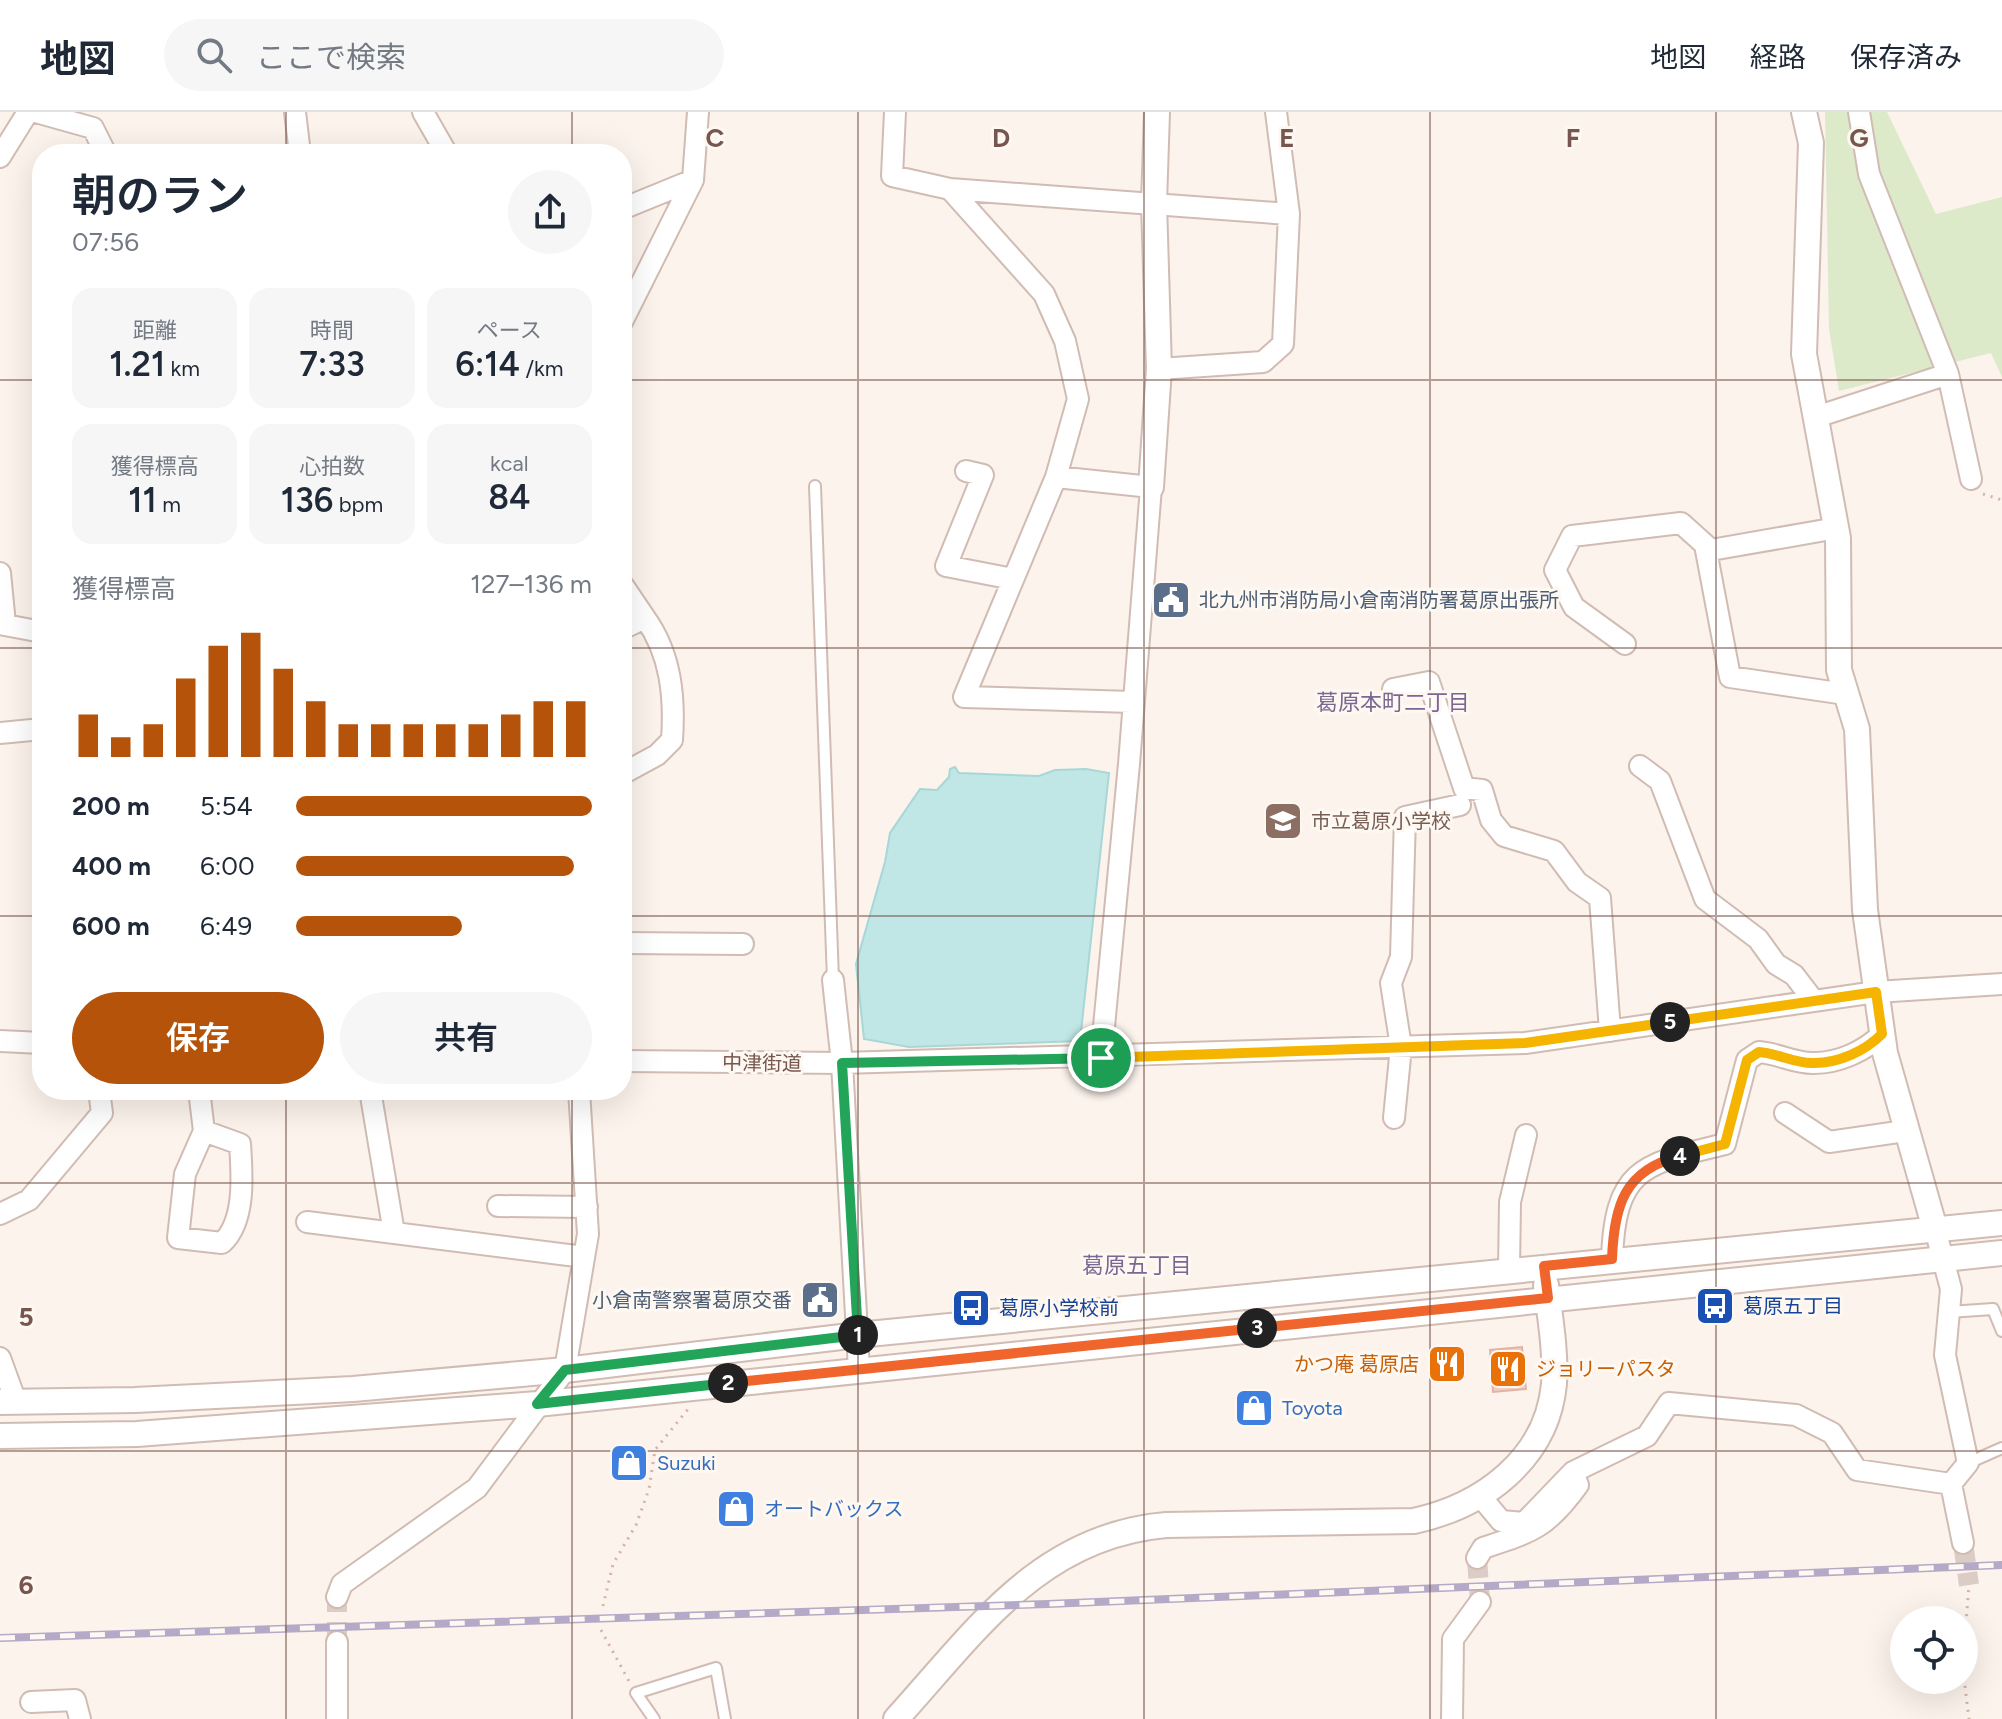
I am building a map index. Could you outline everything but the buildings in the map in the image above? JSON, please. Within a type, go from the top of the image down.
[{"type":"street","points":[[2,155],[28,112]]},
{"type":"street","points":[[36,112],[93,128],[101,144]]},
{"type":"street","points":[[96,112],[102,144]]},
{"type":"street","points":[[295,112],[299,144]]},
{"type":"street","points":[[423,112],[441,144]]},
{"type":"street","points":[[632,302],[693,180],[698,112]]},
{"type":"street","points":[[895,112],[892,176],[950,189],[1289,214]]},
{"type":"street","points":[[1101,1058],[1129,764],[1159,369],[1154,203],[1157,112]]},
{"type":"street","points":[[1159,369],[1263,362],[1283,344],[1289,214],[1276,112]]},
{"type":"street","points":[[1804,112],[1811,143],[1804,354],[1837,528],[1839,670],[1857,729],[1865,910],[1882,1034],[1905,1131],[1951,1289],[1945,1355],[1968,1463],[1951,1484]]},
{"type":"street","points":[[1859,112],[1869,174],[1948,374],[1971,479]]},
{"type":"street","points":[[632,205],[693,180]]},
{"type":"street","points":[[950,189],[1044,294],[1065,341],[1078,399],[1056,477],[964,697],[1132,702]]},
{"type":"street","points":[[1816,417],[1948,374]]},
{"type":"street","points":[[966,471],[983,475],[946,566],[1013,579]]},
{"type":"street","points":[[1056,477],[1151,487]]},
{"type":"street","points":[[1625,644],[1574,607],[1555,570],[1572,536],[1681,523],[1711,550],[1837,528]]},
{"type":"street","points":[[1705,545],[1730,677],[1845,694]]},
{"type":"street","points":[[0,573],[3,624],[32,630]]},
{"type":"street","points":[[632,599],[655,631],[673,684],[672,740],[657,755],[632,769]]},
{"type":"street","points":[[632,624],[645,618]]},
{"type":"street","points":[[1393,689],[1429,682],[1464,788],[1482,790],[1491,820],[1504,836],[1554,851],[1577,882],[1600,898],[1610,1031]]},
{"type":"street","points":[[0,733],[32,730]]},
{"type":"street","points":[[1640,766],[1660,781],[1705,899],[1758,939],[1776,964],[1794,975],[1814,1001]]},
{"type":"street","points":[[1394,1118],[1401,1047],[1391,983],[1401,957],[1405,817],[1460,805]]},
{"type":"street","points":[[632,943],[743,944]]},
{"type":"street","points":[[833,980],[842,1063],[859,1369]]},
{"type":"street","name":"中津街道","points":[[632,1061],[842,1063],[1101,1058],[1525,1043],[1876,992],[2002,984]]},
{"type":"street","points":[[1612,1259],[1613,1229],[1628,1186],[1641,1172],[1655,1162],[1725,1144],[1747,1060],[1759,1052],[1812,1064],[1841,1058],[1871,1046],[1882,1034]]},
{"type":"street","points":[[4,1035],[32,1041]]},
{"type":"street","points":[[0,1214],[29,1200],[102,1113],[100,1100]]},
{"type":"street","points":[[200,1100],[204,1131],[185,1174],[178,1238],[222,1243],[232,1233],[243,1180],[240,1144],[204,1131]]},
{"type":"street","points":[[372,1100],[394,1233]]},
{"type":"street","points":[[337,1597],[342,1584],[477,1488],[565,1370],[588,1234],[580,1100]]},
{"type":"street","points":[[1785,1113],[1829,1142],[1905,1131]]},
{"type":"street","points":[[1509,1269],[1510,1202],[1526,1135]]},
{"type":"street","points":[[498,1206],[587,1207]]},
{"type":"street","points":[[307,1222],[584,1257]]},
{"type":"street","points":[[0,1358],[8,1402],[353,1389],[565,1370],[858,1335],[1509,1269],[2002,1223]]},
{"type":"street","points":[[0,1436],[137,1434],[537,1404],[2002,1253]]},
{"type":"street","points":[[896,1719],[1034,1574],[1065,1553],[1099,1538],[1133,1528],[1166,1525],[1414,1521],[1441,1515],[1481,1497],[1508,1476],[1530,1452],[1545,1420],[1554,1386],[1554,1340],[1544,1266]]},
{"type":"street","points":[[1481,1497],[1501,1521],[1524,1523],[1573,1472],[1647,1436],[1669,1403],[1796,1415],[1832,1433],[1857,1470],[1951,1484]]},
{"type":"street","points":[[1477,1558],[1483,1548],[1526,1535],[1556,1515],[1578,1485],[1573,1472]]},
{"type":"street","points":[[1951,1484],[1963,1543]]},
{"type":"street","points":[[1452,1719],[1453,1639],[1480,1602]]},
{"type":"street","points":[[337,1642],[337,1719]]},
{"type":"street","points":[[31,1702],[75,1700],[80,1719]]},
{"type":"lane","points":[[815,486],[833,980]]},
{"type":"lane","points":[[1949,1312],[1993,1309],[2002,1331]]},
{"type":"lane","points":[[1968,1463],[2002,1448]]},
{"type":"lane","points":[[654,1719],[636,1693],[716,1668],[725,1719]]},
{"type":"path","points":[[603,1606],[613,1564],[636,1525],[649,1489],[655,1450],[709,1385]]},
{"type":"path","points":[[1967,1606],[1969,1585]]},
{"type":"path","points":[[601,1630],[636,1693]]},
{"type":"path","points":[[1966,1694],[1969,1719]]},
{"type":"green space","points":[[1825,112],[1887,112],[1936,214],[2002,197],[2002,377],[1991,353],[1839,391],[1829,329]]},
{"type":"water","points":[[955,767],[959,773],[1039,776],[1055,770],[1086,769],[1109,773],[1080,1041],[909,1047],[864,1039],[856,964],[885,862],[890,833],[920,789],[937,790],[949,777],[950,769]]},
{"type":"tunnel","points":[[1963,1543],[1969,1585]]},
{"type":"tunnel","points":[[1477,1558],[1480,1602]]},
{"type":"tunnel","points":[[337,1597],[337,1642]]},
{"type":"railway","points":[[0,1638],[1048,1604],[2002,1565]]},
{"type":"place","name":"北九州市消防局小倉南消防署葛原出張所","points":[[1171,600]]},
{"type":"place","name":"市立葛原小学校","points":[[1283,821]]},
{"type":"place","name":"小倉南警察署葛原交番","points":[[820,1300]]},
{"type":"place","name":"葛原五丁目","points":[[1715,1306]]},
{"type":"place","name":"葛原小学校前","points":[[971,1308]]},
{"type":"place","name":"かつ庵 葛原店","points":[[1447,1364]]},
{"type":"place","name":"ジョリーパスタ","points":[[1508,1369]]},
{"type":"place","name":"Toyota","points":[[1254,1408]]},
{"type":"place","name":"Suzuki","points":[[629,1463]]},
{"type":"place","name":"オートバックス","points":[[736,1509]]},
{"type":"district","name":"葛原本町二丁目","points":[[1393,702]]},
{"type":"district","name":"葛原五丁目","points":[[1137,1265]]},
{"type":"route","points":[[1876,992],[1882,1034],[1871,1046],[1841,1058],[1812,1064],[1759,1052],[1747,1060],[1725,1144],[1655,1162],[1641,1172],[1628,1186],[1613,1229],[1612,1259],[1544,1266],[1548,1298],[537,1404],[565,1370],[858,1335],[842,1063],[1101,1058],[1525,1043],[1876,992]]}]
